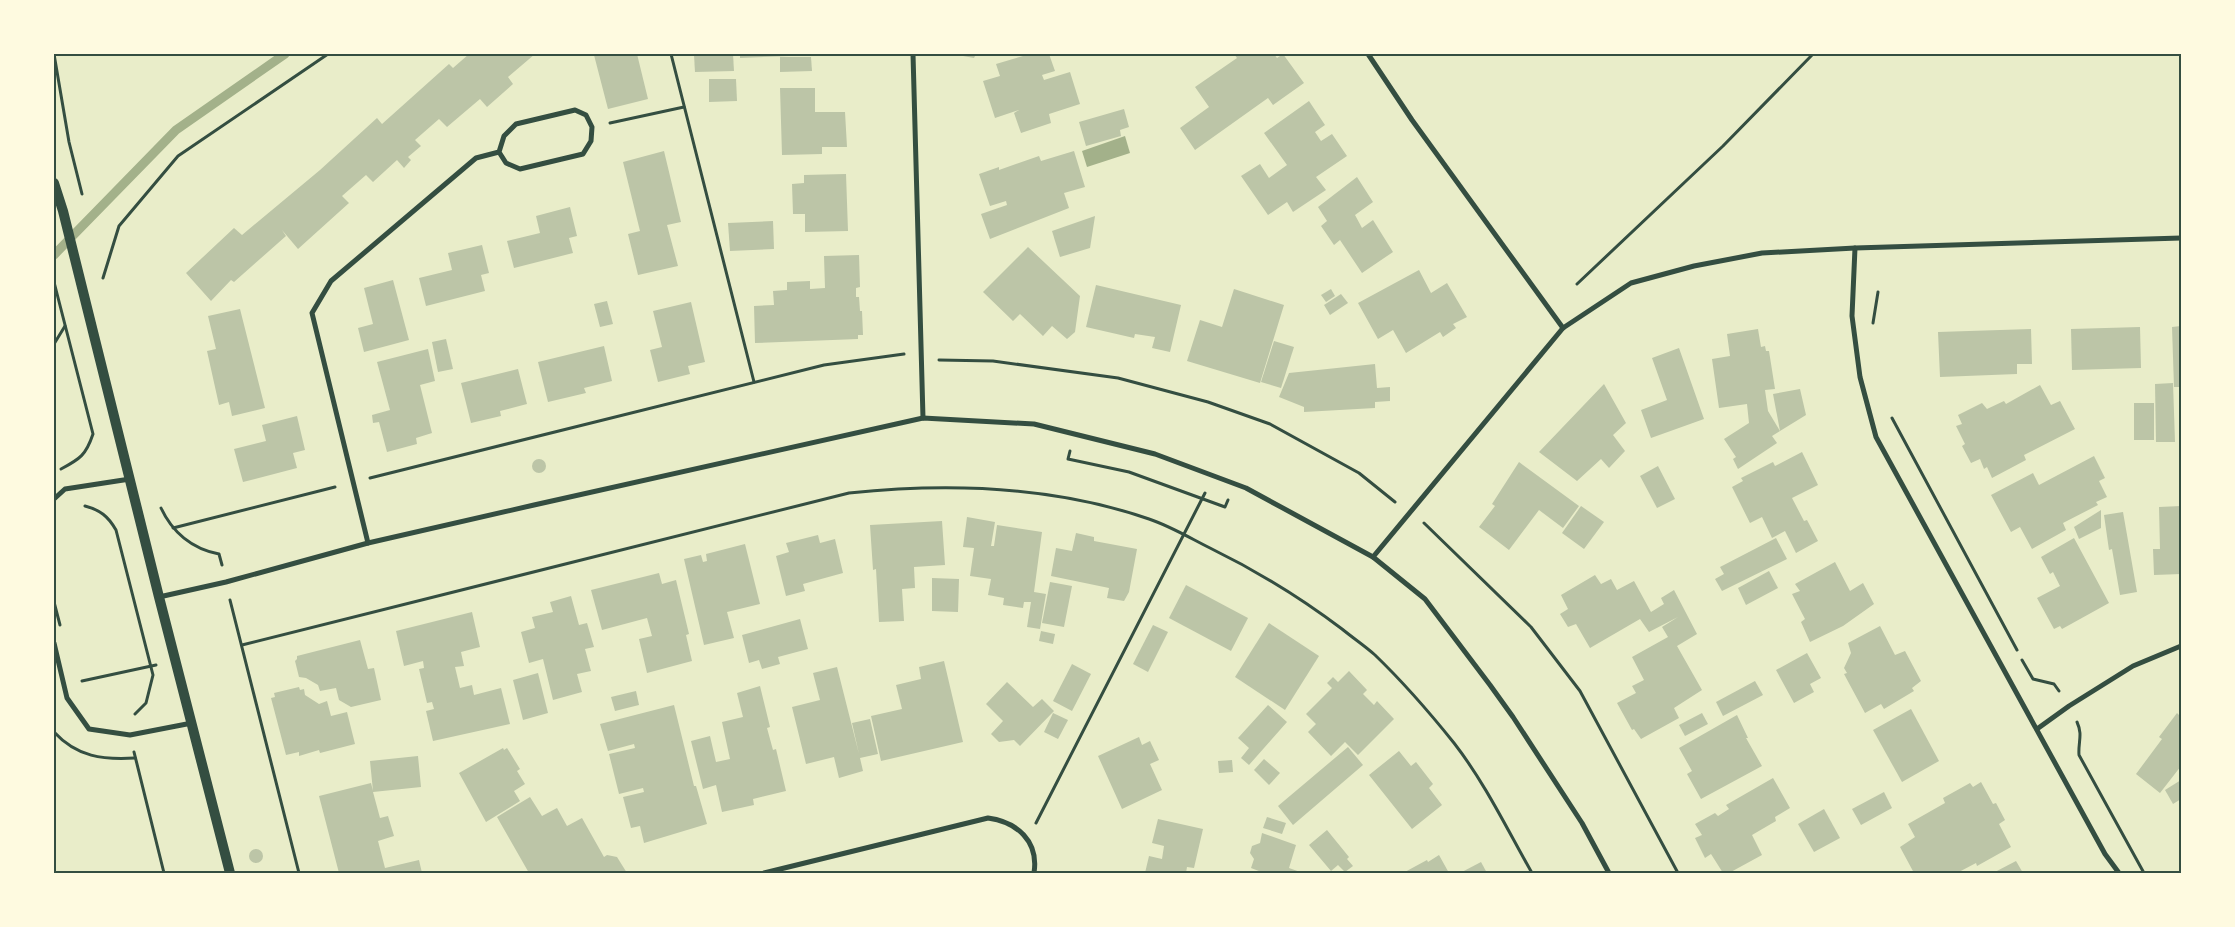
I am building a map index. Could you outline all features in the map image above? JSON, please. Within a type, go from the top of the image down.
[{"type":"main road","points":[[54,183],[63,211],[230,873]]},
{"type":"street","points":[[913,54],[922,418]]},
{"type":"street","points":[[1368,54],[1412,120],[1563,328]]},
{"type":"street","points":[[575,110],[586,115],[592,127],[591,141],[583,154],[520,169],[506,163],[499,152],[504,136],[516,124],[575,110]]},
{"type":"street","points":[[368,544],[312,313],[332,281],[476,158],[499,152]]},
{"type":"street","points":[[1373,556],[1563,328],[1631,283],[1694,266],[1762,253],[1855,248],[2181,238]]},
{"type":"street","points":[[1855,248],[1852,316],[1860,377],[1876,437],[2105,854],[2119,873]]},
{"type":"street","points":[[159,597],[226,582],[368,544],[684,470],[922,418],[1034,424],[1155,454],[1236,484],[1373,556],[1425,599],[1496,693],[1582,823],[1609,873]]},
{"type":"street","points":[[54,499],[65,490],[130,479]]},
{"type":"street","points":[[54,644],[67,698],[89,729],[130,735],[192,723]]},
{"type":"street","points":[[2037,729],[2069,706],[2133,666],[2181,646]]},
{"type":"street","points":[[764,873],[988,818],[1003,820],[1016,828],[1027,839],[1034,857],[1034,873]]},
{"type":"path","points":[[54,54],[69,142],[81,190]]},
{"type":"path","points":[[103,278],[119,226],[178,156],[328,54]]},
{"type":"path","points":[[671,54],[754,382]]},
{"type":"path","points":[[1577,284],[1723,146],[1813,54]]},
{"type":"path","points":[[592,127],[684,107]]},
{"type":"path","points":[[54,282],[93,434],[87,451],[59,470]]},
{"type":"path","points":[[1873,326],[1878,292]]},
{"type":"path","points":[[54,344],[65,326]]},
{"type":"path","points":[[173,528],[824,365],[900,353]]},
{"type":"path","points":[[950,362],[970,360],[993,361],[1118,378],[1208,402],[1270,424],[1350,469],[1409,513],[1421,519],[1531,627],[1580,691],[1678,873]]},
{"type":"path","points":[[1888,410],[2024,663],[2034,679],[2054,684],[2069,706],[2082,732],[2079,755],[2144,873]]},
{"type":"path","points":[[1075,434],[1068,459],[1129,472],[1203,497],[1225,507],[1236,484]]},
{"type":"path","points":[[1027,839],[1214,476]]},
{"type":"path","points":[[299,873],[242,645],[849,493],[886,489],[1025,492],[1109,508],[1150,520],[1246,565],[1290,592],[1374,654],[1418,701],[1455,745],[1493,802],[1532,873]]},
{"type":"path","points":[[82,505],[102,512],[116,530],[153,675],[149,695],[138,712],[126,720],[164,873]]},
{"type":"path","points":[[161,510],[173,528],[191,545],[219,554]]},
{"type":"path","points":[[63,682],[74,683],[176,660]]},
{"type":"path","points":[[54,732],[66,744],[93,756],[110,760],[135,758]]},
{"type":"shaded area","points":[[1125,136],[1130,153],[1087,167],[1082,151]]},
{"type":"building","points":[[469,54],[535,54],[508,77],[513,84],[487,107],[480,99],[447,127],[439,119],[415,140],[421,146],[408,157],[411,160],[404,168],[397,160],[373,182],[366,175],[342,196],[349,203],[298,249],[282,230],[286,236],[234,282],[231,280],[211,301],[186,273],[234,228],[242,235],[320,170],[377,118],[382,124],[449,64],[453,68]]},
{"type":"building","points":[[588,54],[637,54],[648,99],[608,109],[594,55],[589,56]]},
{"type":"building","points":[[733,54],[734,71],[695,72],[694,55]]},
{"type":"building","points":[[740,54],[815,54],[815,55],[740,58]]},
{"type":"building","points":[[964,54],[976,54],[974,58],[963,56]]},
{"type":"building","points":[[1030,54],[1049,54],[1055,71],[1042,75],[1044,80],[1070,72],[1080,104],[1049,114],[1051,123],[1021,133],[1014,113],[1019,110],[995,118],[983,81],[1000,76],[996,64]]},
{"type":"building","points":[[1234,54],[1274,54],[1277,58],[1283,54],[1304,83],[1273,105],[1268,98],[1195,150],[1180,128],[1209,107],[1195,87],[1237,58]]},
{"type":"building","points":[[780,57],[811,57],[812,71],[780,72]]},
{"type":"building","points":[[709,79],[736,79],[737,101],[709,102]]},
{"type":"building","points":[[780,88],[815,88],[815,112],[845,112],[847,147],[822,147],[822,154],[782,155]]},
{"type":"building","points":[[1309,101],[1325,125],[1315,132],[1321,141],[1332,134],[1347,156],[1316,177],[1326,190],[1293,212],[1287,202],[1268,215],[1241,176],[1260,164],[1269,178],[1287,165],[1264,133]]},
{"type":"building","points":[[1124,109],[1129,127],[1120,130],[1121,136],[1086,146],[1079,122]]},
{"type":"building","points":[[664,151],[681,222],[667,225],[678,266],[638,275],[628,234],[640,231],[623,162]]},
{"type":"building","points":[[1074,151],[1085,187],[1064,193],[1069,208],[990,239],[981,214],[1007,205],[1006,201],[990,206],[979,174],[999,167],[999,170],[1039,156],[1041,161]]},
{"type":"building","points":[[846,174],[848,231],[805,232],[805,214],[793,214],[792,184],[804,183],[804,175]]},
{"type":"building","points":[[1357,177],[1373,202],[1355,215],[1362,228],[1373,220],[1393,252],[1362,273],[1340,240],[1334,245],[1321,226],[1327,221],[1318,207]]},
{"type":"building","points":[[570,207],[577,236],[569,238],[573,253],[514,268],[507,241],[540,233],[536,216]]},
{"type":"building","points":[[1095,216],[1090,248],[1060,257],[1052,231]]},
{"type":"building","points":[[773,221],[774,249],[730,251],[728,223]]},
{"type":"building","points":[[482,245],[489,273],[481,275],[485,291],[426,306],[419,278],[452,270],[448,253]]},
{"type":"building","points":[[1028,247],[1080,296],[1075,332],[1067,339],[1052,326],[1043,336],[1020,314],[1013,321],[983,292]]},
{"type":"building","points":[[859,255],[860,287],[856,288],[856,297],[859,297],[860,311],[862,311],[863,335],[858,335],[858,339],[755,343],[754,306],[774,305],[773,291],[787,290],[787,282],[810,281],[810,289],[825,288],[824,256]]},
{"type":"building","points":[[1419,270],[1431,293],[1447,283],[1467,317],[1453,324],[1456,328],[1443,337],[1440,332],[1406,353],[1393,330],[1378,339],[1358,303]]},
{"type":"building","points":[[393,280],[409,340],[364,352],[358,328],[373,324],[364,288]]},
{"type":"building","points":[[1096,285],[1181,305],[1170,352],[1152,348],[1155,337],[1135,334],[1134,338],[1086,327]]},
{"type":"building","points":[[1234,289],[1284,305],[1260,383],[1187,361],[1200,320],[1222,327]]},
{"type":"building","points":[[1331,289],[1335,296],[1326,302],[1321,295]]},
{"type":"building","points":[[1341,294],[1348,303],[1330,315],[1324,305]]},
{"type":"building","points":[[607,301],[613,324],[600,327],[594,304]]},
{"type":"building","points":[[691,302],[705,362],[688,366],[690,374],[658,382],[650,350],[662,347],[653,311]]},
{"type":"building","points":[[240,309],[265,408],[232,416],[229,402],[219,405],[207,351],[216,349],[208,316]]},
{"type":"building","points":[[2181,326],[2181,387],[2174,387],[2172,327]]},
{"type":"building","points":[[2140,327],[2141,368],[2072,370],[2071,329]]},
{"type":"building","points":[[1758,329],[1761,347],[1765,346],[1766,351],[1769,351],[1775,389],[1765,390],[1768,411],[1780,431],[1772,436],[1777,443],[1738,469],[1733,459],[1736,457],[1724,439],[1749,423],[1747,404],[1719,408],[1712,359],[1730,356],[1727,334]]},
{"type":"building","points":[[2031,329],[2032,364],[2017,364],[2017,374],[1940,377],[1938,332]]},
{"type":"building","points":[[446,339],[453,369],[438,372],[432,342]]},
{"type":"building","points":[[1274,341],[1294,347],[1281,388],[1261,382]]},
{"type":"building","points":[[604,346],[612,381],[584,388],[586,393],[548,402],[538,362]]},
{"type":"building","points":[[1679,348],[1704,419],[1651,438],[1641,410],[1667,400],[1652,358]]},
{"type":"building","points":[[428,349],[435,381],[420,385],[432,433],[416,438],[417,444],[387,452],[379,422],[373,423],[372,415],[390,410],[377,362]]},
{"type":"building","points":[[1375,364],[1377,388],[1390,387],[1390,401],[1375,402],[1375,408],[1304,412],[1304,407],[1279,397],[1289,373]]},
{"type":"building","points":[[518,369],[527,404],[500,411],[501,416],[471,423],[461,383]]},
{"type":"building","points":[[2173,383],[2175,442],[2156,442],[2155,384]]},
{"type":"building","points":[[1604,384],[1626,423],[1613,435],[1625,451],[1609,468],[1601,459],[1577,481],[1539,452]]},
{"type":"building","points":[[2040,385],[2051,405],[2060,401],[2075,429],[2024,455],[2026,460],[1992,478],[1987,467],[1984,469],[1980,459],[1971,463],[1962,446],[1965,444],[1956,426],[1962,424],[1958,415],[1982,403],[1987,409],[2004,401],[2006,404]]},
{"type":"building","points":[[1800,389],[1806,415],[1780,431],[1773,394]]},
{"type":"building","points":[[2134,403],[2154,403],[2154,440],[2134,440]]},
{"type":"building","points":[[297,416],[305,450],[293,453],[297,468],[243,482],[234,449],[266,441],[262,425]]},
{"type":"building","points":[[1802,452],[1818,485],[1792,498],[1804,521],[1807,520],[1818,541],[1796,553],[1785,531],[1772,538],[1762,517],[1750,523],[1732,487],[1743,481],[1741,478],[1773,462],[1775,466]]},
{"type":"building","points":[[2094,456],[2105,478],[2099,481],[2107,497],[2096,502],[2098,505],[2063,523],[2066,530],[2032,549],[2020,527],[2011,532],[1991,495],[2033,473],[2039,485]]},
{"type":"building","points":[[536,459],[542,459],[546,466],[542,473],[536,473],[532,469],[532,463]]},
{"type":"building","points":[[1519,462],[1579,506],[1563,528],[1539,510],[1509,550],[1479,527],[1495,506],[1492,504]]},
{"type":"building","points":[[1658,466],[1675,499],[1657,508],[1640,476]]},
{"type":"building","points":[[1581,506],[1604,522],[1584,549],[1562,533]]},
{"type":"building","points":[[2181,506],[2181,574],[2154,575],[2153,549],[2160,549],[2159,507]]},
{"type":"building","points":[[2101,510],[2101,528],[2079,539],[2074,527]]},
{"type":"building","points":[[2123,512],[2137,592],[2120,595],[2112,549],[2109,550],[2104,515]]},
{"type":"building","points":[[967,517],[995,522],[991,546],[994,546],[997,525],[1042,532],[1034,592],[1046,594],[1040,629],[1027,627],[1031,602],[1024,602],[1023,608],[1003,605],[1004,598],[988,595],[991,579],[970,576],[974,548],[963,547]]},
{"type":"building","points":[[942,521],[945,565],[914,567],[915,588],[902,589],[904,621],[879,622],[876,569],[873,570],[870,525]]},
{"type":"building","points":[[1076,533],[1094,537],[1094,541],[1137,549],[1129,592],[1124,601],[1107,598],[1109,588],[1051,576],[1056,548],[1072,551]]},
{"type":"building","points":[[818,535],[820,543],[835,539],[843,573],[803,584],[805,591],[786,596],[776,556],[789,552],[786,543]]},
{"type":"building","points":[[1776,538],[1787,559],[1722,591],[1715,579],[1724,574],[1720,567]]},
{"type":"building","points":[[2074,538],[2109,603],[2062,629],[2060,626],[2054,629],[2037,598],[2060,586],[2053,572],[2050,574],[2041,557]]},
{"type":"building","points":[[745,544],[760,604],[727,612],[734,638],[704,645],[684,559],[701,555],[703,562],[707,561],[706,554]]},
{"type":"building","points":[[1835,562],[1850,591],[1863,583],[1874,604],[1843,626],[1810,642],[1801,622],[1805,619],[1792,594],[1800,591],[1795,584]]},
{"type":"building","points":[[1769,571],[1778,588],[1746,605],[1738,588]]},
{"type":"building","points":[[659,573],[662,584],[676,580],[689,634],[686,635],[692,661],[647,673],[639,639],[652,636],[647,618],[602,630],[591,590]]},
{"type":"building","points":[[1595,575],[1601,584],[1611,579],[1617,590],[1634,581],[1651,612],[1664,604],[1661,598],[1674,590],[1697,634],[1677,646],[1702,690],[1674,708],[1679,718],[1641,739],[1634,729],[1632,730],[1617,703],[1636,693],[1632,686],[1644,680],[1632,657],[1668,637],[1662,627],[1678,617],[1649,632],[1640,619],[1590,648],[1576,624],[1568,627],[1560,614],[1568,609],[1561,595]]},
{"type":"building","points":[[932,578],[959,579],[958,612],[932,611]]},
{"type":"building","points":[[1050,582],[1072,586],[1064,627],[1042,623]]},
{"type":"building","points":[[1186,585],[1248,618],[1231,651],[1169,618]]},
{"type":"building","points":[[571,596],[579,625],[587,623],[594,647],[585,649],[591,671],[577,674],[582,692],[553,700],[543,659],[529,663],[521,632],[535,628],[532,617],[553,612],[550,602]]},
{"type":"building","points":[[472,612],[480,647],[461,652],[464,666],[455,667],[460,688],[472,685],[474,695],[501,688],[510,724],[433,741],[426,711],[434,709],[432,702],[427,703],[419,669],[424,668],[423,661],[404,666],[396,631]]},
{"type":"building","points":[[800,619],[808,649],[778,657],[780,664],[762,669],[759,660],[749,663],[742,635]]},
{"type":"building","points":[[1269,623],[1319,656],[1285,710],[1235,677]]},
{"type":"building","points":[[1153,625],[1168,632],[1148,672],[1133,664]]},
{"type":"building","points":[[1880,626],[1895,655],[1905,651],[1921,681],[1912,688],[1914,691],[1884,709],[1881,704],[1865,713],[1844,674],[1847,673],[1844,668],[1851,653],[1848,643]]},
{"type":"building","points":[[1041,631],[1055,634],[1053,644],[1039,641]]},
{"type":"building","points":[[360,640],[368,669],[374,668],[381,700],[351,707],[339,700],[336,688],[320,691],[318,685],[306,678],[299,677],[295,661],[297,656]]},
{"type":"building","points":[[1807,653],[1821,678],[1810,684],[1814,692],[1794,703],[1776,670]]},
{"type":"building","points":[[944,661],[963,742],[881,761],[871,716],[902,709],[896,685],[921,679],[919,667]]},
{"type":"building","points":[[1072,664],[1091,674],[1072,711],[1053,701]]},
{"type":"building","points":[[837,667],[859,754],[852,723],[870,719],[878,754],[860,758],[863,771],[839,778],[834,757],[806,764],[792,707],[820,700],[813,673]]},
{"type":"building","points":[[1349,671],[1367,690],[1363,694],[1374,705],[1377,701],[1394,719],[1358,755],[1345,742],[1331,756],[1308,732],[1316,724],[1306,714],[1332,688],[1327,683],[1333,677],[1338,682]]},
{"type":"building","points":[[538,673],[548,713],[523,720],[513,680]]},
{"type":"building","points":[[1755,681],[1763,695],[1723,716],[1716,702]]},
{"type":"building","points":[[1007,682],[1033,707],[1042,699],[1054,711],[1020,746],[1014,740],[999,742],[991,734],[1003,721],[986,704]]},
{"type":"building","points":[[760,686],[770,727],[767,728],[773,750],[776,749],[786,791],[753,799],[754,805],[722,812],[716,785],[703,789],[691,741],[710,736],[716,762],[730,759],[722,722],[743,717],[737,693]]},
{"type":"building","points":[[299,687],[300,690],[304,689],[305,695],[319,704],[327,701],[331,716],[347,712],[355,744],[320,753],[319,750],[299,756],[299,752],[286,755],[271,698],[275,697],[274,693]]},
{"type":"building","points":[[636,691],[639,705],[615,711],[611,697]]},
{"type":"building","points":[[674,705],[694,786],[696,786],[707,824],[644,843],[640,826],[631,828],[623,797],[644,792],[643,788],[619,794],[609,754],[635,748],[634,744],[608,751],[600,724]]},
{"type":"building","points":[[1268,705],[1287,722],[1249,765],[1241,758],[1249,748],[1238,738]]},
{"type":"building","points":[[1911,709],[1939,761],[1902,782],[1873,730]]},
{"type":"building","points":[[1053,713],[1068,720],[1058,739],[1044,732]]},
{"type":"building","points":[[1702,713],[1708,724],[1685,736],[1679,725]]},
{"type":"building","points":[[2177,713],[2181,717],[2181,766],[2160,793],[2136,774],[2162,739],[2159,737]]},
{"type":"building","points":[[1737,715],[1748,738],[1746,738],[1762,766],[1701,799],[1687,774],[1692,771],[1679,748]]},
{"type":"building","points":[[1139,737],[1142,745],[1150,741],[1159,760],[1150,764],[1162,790],[1122,809],[1098,756]]},
{"type":"building","points":[[1348,747],[1363,765],[1293,825],[1278,806]]},
{"type":"building","points":[[503,748],[504,750],[507,748],[520,769],[517,771],[525,784],[514,791],[520,801],[486,822],[459,773]]},
{"type":"building","points":[[1399,751],[1411,766],[1416,762],[1433,784],[1429,788],[1442,805],[1412,829],[1369,775]]},
{"type":"building","points":[[418,756],[421,787],[373,792],[380,818],[388,816],[394,836],[378,841],[385,868],[419,860],[422,873],[339,873],[319,796],[371,783],[373,791],[370,761]]},
{"type":"building","points":[[1264,759],[1280,773],[1269,785],[1254,770]]},
{"type":"building","points":[[1232,760],[1233,772],[1219,773],[1218,761]]},
{"type":"building","points":[[1773,778],[1790,808],[1775,817],[1776,821],[1752,835],[1762,855],[1729,873],[1723,873],[1711,854],[1705,858],[1695,838],[1702,835],[1695,824],[1715,813],[1718,816],[1729,809],[1726,805]]},
{"type":"building","points":[[2181,780],[2181,799],[2173,804],[2165,790]]},
{"type":"building","points":[[1981,782],[1993,804],[1996,803],[2005,820],[1999,824],[2011,847],[1977,866],[1976,863],[1957,873],[1914,873],[1900,847],[1915,837],[1908,824],[1945,803],[1943,798],[1970,783],[1973,787]]},
{"type":"building","points":[[1884,792],[1892,808],[1861,825],[1852,809]]},
{"type":"building","points":[[530,797],[542,816],[557,808],[567,826],[582,818],[604,857],[607,855],[617,857],[627,873],[529,873],[497,817]]},
{"type":"building","points":[[1824,809],[1840,838],[1814,852],[1798,824]]},
{"type":"building","points":[[1267,817],[1286,823],[1282,834],[1263,828]]},
{"type":"building","points":[[1158,819],[1203,829],[1194,868],[1187,867],[1186,873],[1145,873],[1149,856],[1162,859],[1164,846],[1152,843]]},
{"type":"building","points":[[1327,830],[1349,857],[1347,859],[1353,866],[1345,872],[1338,865],[1331,871],[1309,845]]},
{"type":"building","points":[[1262,833],[1296,845],[1289,868],[1303,873],[1264,873],[1251,868],[1254,859],[1250,853],[1252,846],[1260,843]]},
{"type":"building","points":[[256,849],[261,851],[263,856],[261,861],[256,863],[251,861],[249,856],[251,851]]},
{"type":"building","points":[[1439,855],[1449,873],[1403,873],[1427,860],[1428,862]]},
{"type":"building","points":[[2016,861],[2023,873],[1993,873]]},
{"type":"building","points":[[1481,862],[1487,873],[1460,873]]},
{"type":"waterway","points":[[54,255],[176,130],[285,54]]}]
